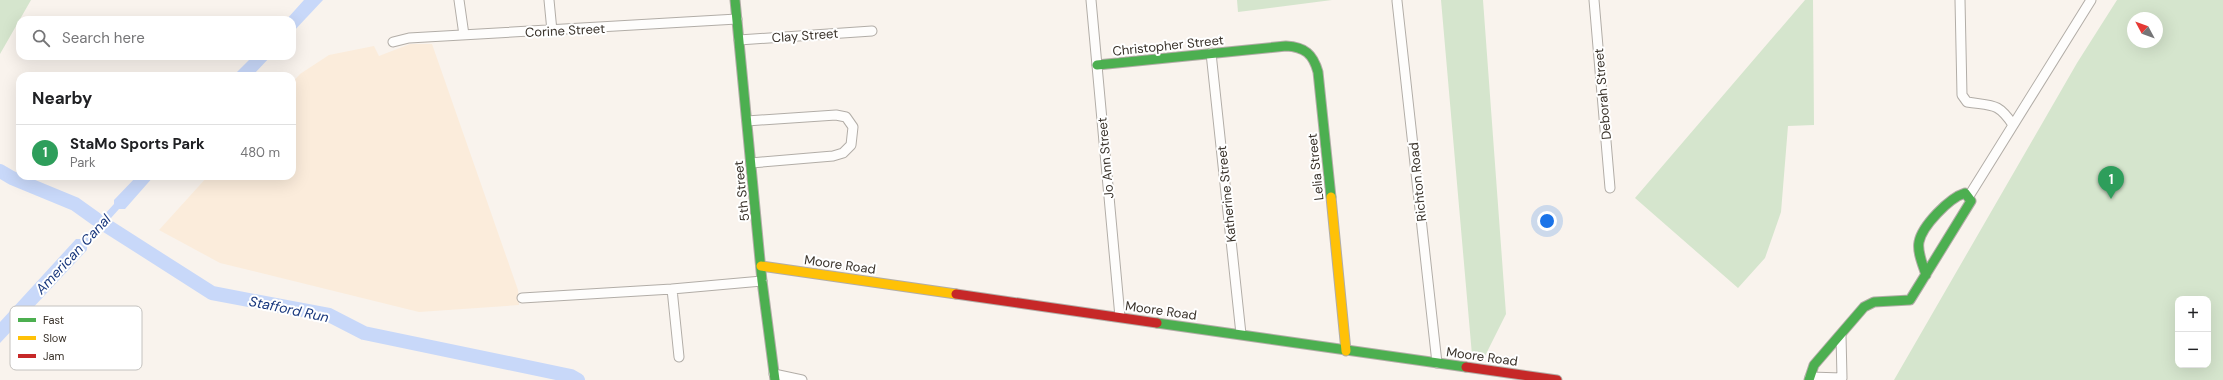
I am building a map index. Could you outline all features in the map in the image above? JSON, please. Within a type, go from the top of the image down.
[{"type":"street","points":[[459,0],[464,35]]},
{"type":"street","points":[[549,0],[552,31]]},
{"type":"street","name":"5th Street","points":[[735,0],[762,281],[775,377]]},
{"type":"street","name":"Jo Ann Street","points":[[1091,0],[1120,317]]},
{"type":"street","name":"Deborah Street","points":[[1594,0],[1610,188]]},
{"type":"street","points":[[1960,0],[1962,95],[1967,102],[1995,106],[2004,111],[2013,125]]},
{"type":"street","points":[[1841,335],[1842,378],[1810,378],[1814,365],[1868,304],[1910,300],[1971,200],[1969,196],[2091,0]]},
{"type":"street","name":"Richton Road","points":[[1396,1],[1437,363]]},
{"type":"street","name":"Corine Street","points":[[393,42],[409,38],[737,20]]},
{"type":"street","name":"Clay Street","points":[[739,40],[872,31]]},
{"type":"street","name":"Lelia Street","points":[[1241,50],[1296,46],[1310,53],[1316,62],[1346,351]]},
{"type":"street","name":"Christopher Street","points":[[1097,65],[1241,50]]},
{"type":"street","name":"Katherine Street","points":[[1211,54],[1241,334]]},
{"type":"street","points":[[747,122],[836,115],[846,117],[853,127],[851,145],[843,153],[833,156],[751,163]]},
{"type":"street","points":[[1926,275],[1918,248],[1922,235],[1955,196],[1965,193],[1969,196]]},
{"type":"street","name":"Moore Road","points":[[761,266],[1437,363],[1499,376],[1555,380]]},
{"type":"street","points":[[522,298],[672,289],[762,281]]},
{"type":"street","points":[[672,289],[679,357]]},
{"type":"street","points":[[775,377],[802,380]]},
{"type":"shaded area","points":[[410,44],[432,44],[518,290],[519,305],[419,312],[220,263],[159,230],[204,180],[296,180],[296,78],[300,74],[329,55],[374,46],[379,56]]},
{"type":"green space","points":[[0,0],[31,0],[22,16],[16,16],[16,26],[0,54]]},
{"type":"green space","points":[[1237,0],[1332,0],[1238,12]]},
{"type":"green space","points":[[1441,0],[1483,0],[1506,314],[1484,358],[1472,355]]},
{"type":"green space","points":[[1805,0],[1813,0],[1814,125],[1788,126],[1781,212],[1765,258],[1738,288],[1635,198]]},
{"type":"green space","points":[[2117,0],[2223,0],[2223,380],[1894,380],[2077,63]]},
{"type":"water","points":[[304,0],[323,0],[296,29],[296,16],[290,16]]},
{"type":"water","points":[[249,60],[267,60],[256,72],[237,72]]},
{"type":"water","name":"American Canal","points":[[133,180],[150,180],[125,209],[119,209],[87,245],[87,250],[35,306],[15,306],[76,239],[82,239],[114,204],[114,200]]},
{"type":"water","name":"American Canal","points":[[10,311],[10,332],[0,343],[0,322]]},
{"type":"waterway","name":"Stafford Run","points":[[0,171],[16,180]]},
{"type":"waterway","name":"Stafford Run","points":[[17,180],[75,204],[96,219]]},
{"type":"waterway","name":"Stafford Run","points":[[107,226],[212,293],[329,315],[364,333],[571,376],[578,380]]},
{"type":"traffic: fast","points":[[735,0],[762,281],[775,380]]},
{"type":"traffic: fast","points":[[1097,65],[1286,46],[1303,50],[1314,60],[1318,72],[1331,197]]},
{"type":"traffic: fast","points":[[1809,380],[1814,365],[1864,307],[1874,302],[1910,300],[1971,201],[1965,193],[1944,206],[1925,228],[1921,236],[1919,250],[1922,263],[1925,271],[1926,275]]},
{"type":"traffic: fast","points":[[1157,323],[1466,367]]},
{"type":"traffic: slow","points":[[1331,197],[1346,351]]},
{"type":"traffic: slow","points":[[761,266],[956,294]]},
{"type":"traffic: jam","points":[[956,294],[1157,323]]},
{"type":"traffic: jam","points":[[1466,367],[1557,380]]},
{"type":"place","name":"StaMo Sports Park","points":[[2111,199]]}]
